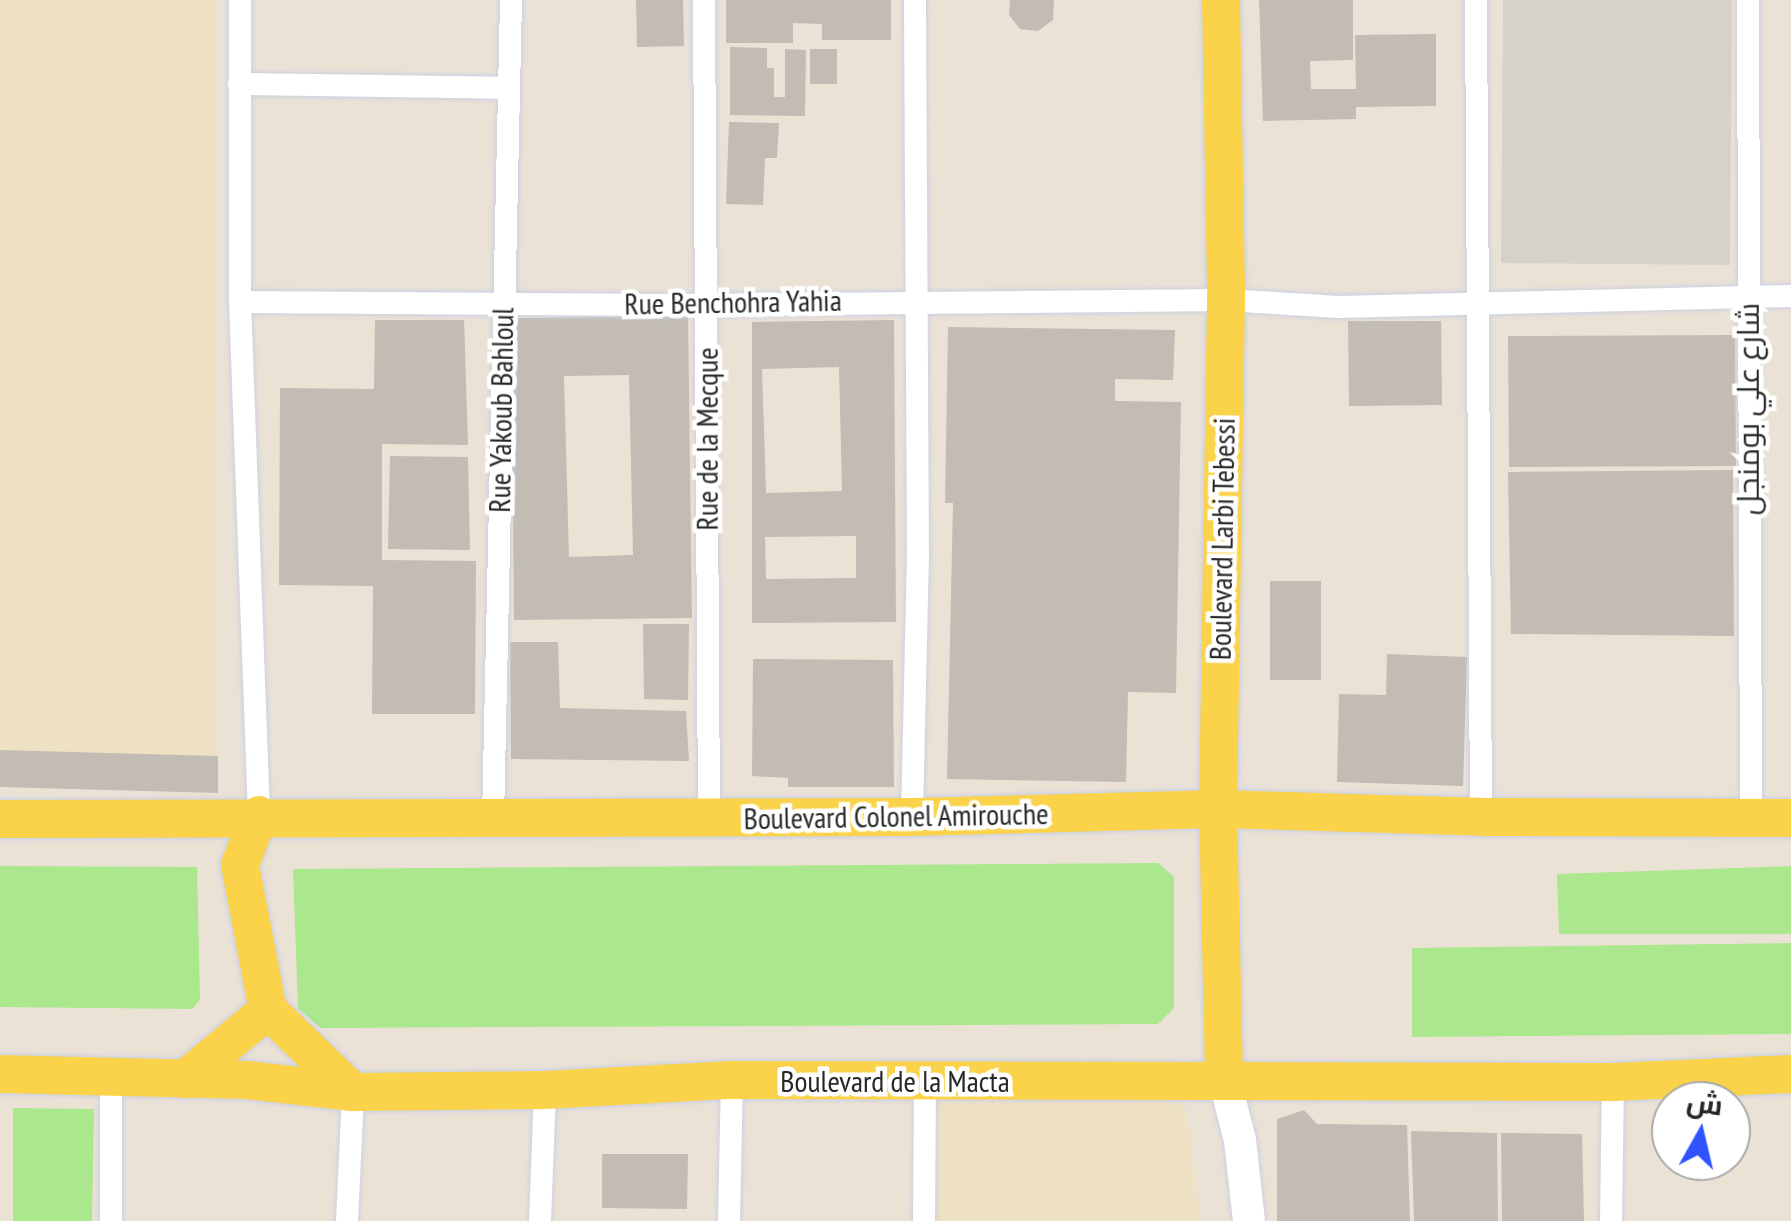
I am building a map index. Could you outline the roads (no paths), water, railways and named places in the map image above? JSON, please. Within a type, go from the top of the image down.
[{"type":"main road","name":"Boulevard Larbi Tebessi","points":[[1221,0],[1226,300],[1218,809],[1224,1078]]},
{"type":"main road","name":"Boulevard Colonel Amirouche","points":[[0,819],[259,815],[492,819],[912,817],[1218,809],[1480,817],[1791,818]]},
{"type":"main road","points":[[259,815],[240,865],[268,1010],[353,1092]]},
{"type":"main road","points":[[185,1079],[268,1010]]},
{"type":"main road","name":"Boulevard de la Macta","points":[[0,1074],[185,1079],[353,1092],[545,1090],[732,1080],[925,1083],[1224,1078],[1613,1082],[1791,1074]]},
{"type":"main road","points":[[1224,1078],[1240,1140],[1248,1221]]},
{"type":"street","points":[[240,0],[240,302],[259,815]]},
{"type":"street","name":"Rue Yakoub Bahloul","points":[[492,819],[510,0]]},
{"type":"street","name":"Rue de la Mecque","points":[[704,0],[709,818]]},
{"type":"street","points":[[912,817],[917,299],[915,0]]},
{"type":"street","points":[[1476,0],[1480,817]]},
{"type":"street","name":"شارع علي بومنجل","points":[[1748,0],[1752,818]]},
{"type":"street","points":[[240,84],[508,88]]},
{"type":"street","name":"Rue Benchohra Yahia","points":[[240,302],[707,305],[917,299],[1478,306],[1791,296]]},
{"type":"street","points":[[111,1077],[111,1221]]},
{"type":"street","points":[[729,1221],[732,1080]]},
{"type":"street","points":[[1611,1221],[1613,1082]]},
{"type":"street","points":[[924,1221],[925,1083]]},
{"type":"street","points":[[540,1221],[545,1090]]},
{"type":"street","points":[[347,1221],[353,1092]]}]
